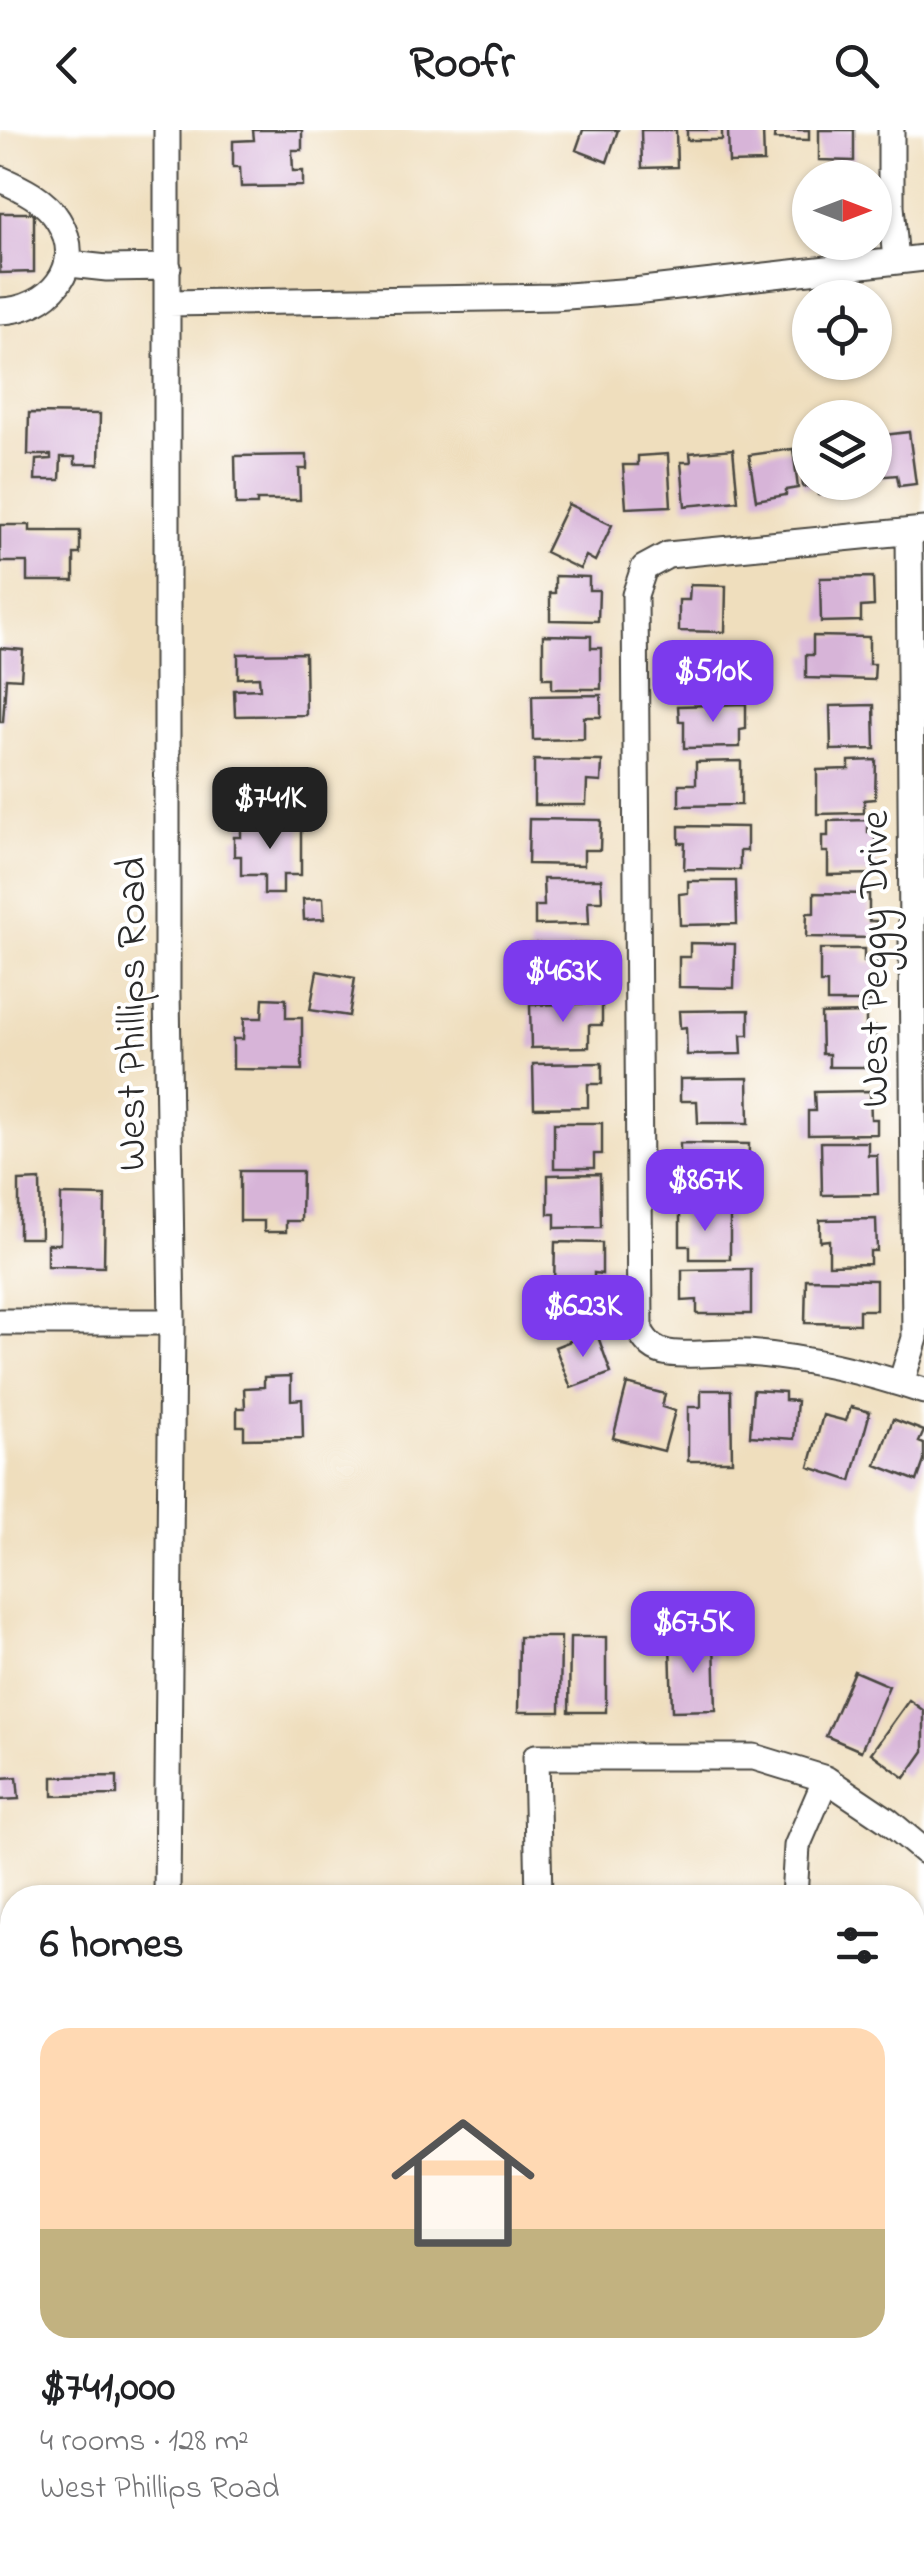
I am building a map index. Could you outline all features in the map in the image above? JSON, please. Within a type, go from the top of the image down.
[{"type":"street","name":"West Phillips Road","points":[[167,130],[167,992],[172,1322],[167,1885]]},
{"type":"street","points":[[891,130],[896,262]]},
{"type":"street","points":[[0,179],[42,203],[58,220],[66,237],[70,264],[56,288],[38,302],[15,311],[0,311]]},
{"type":"street","points":[[168,304],[554,297],[924,258]]},
{"type":"street","points":[[70,264],[168,267]]},
{"type":"street","points":[[913,1387],[799,1360],[746,1353],[670,1353],[649,1346],[640,1331],[636,596],[644,568],[668,555],[916,531]]},
{"type":"street","name":"West Peggy Drive","points":[[913,1387],[916,531]]},
{"type":"street","points":[[0,1322],[172,1322]]},
{"type":"street","points":[[539,1885],[536,1756],[754,1756],[826,1779],[888,1820],[924,1851]]},
{"type":"street","points":[[795,1885],[797,1846],[826,1779]]},
{"type":"building","points":[[253,130],[302,130],[302,150],[292,150],[293,171],[303,171],[303,186],[241,187],[240,167],[233,167],[233,141],[254,140]]},
{"type":"building","points":[[583,130],[618,130],[607,162],[576,150]]},
{"type":"building","points":[[641,130],[676,130],[677,167],[642,168]]},
{"type":"building","points":[[687,130],[722,130],[722,140],[687,140]]},
{"type":"building","points":[[728,130],[763,130],[764,162],[729,163]]},
{"type":"building","points":[[775,130],[809,130],[809,140],[774,139]]},
{"type":"building","points":[[819,130],[854,130],[854,160],[819,160]]},
{"type":"building","points":[[0,213],[34,213],[34,272],[0,273]]},
{"type":"building","points":[[29,413],[100,414],[99,464],[75,464],[75,457],[61,457],[60,480],[35,480],[36,460],[51,459],[51,455],[28,455]]},
{"type":"building","points":[[909,432],[916,484],[899,486],[897,475],[892,475],[892,434]]},
{"type":"building","points":[[733,449],[738,501],[685,506],[681,462],[691,462],[690,453]]},
{"type":"building","points":[[792,449],[792,489],[786,490],[786,495],[756,500],[749,455]]},
{"type":"building","points":[[668,454],[671,506],[626,508],[623,465],[638,465],[638,456]]},
{"type":"building","points":[[307,455],[307,469],[299,469],[300,500],[257,500],[257,505],[236,505],[235,456]]},
{"type":"building","points":[[568,504],[612,525],[595,561],[586,556],[580,569],[545,552]]},
{"type":"building","points":[[0,525],[30,525],[30,531],[80,531],[80,554],[74,554],[74,581],[27,581],[27,562],[0,562]]},
{"type":"building","points":[[555,576],[589,577],[589,590],[599,590],[598,621],[550,620],[550,593],[555,593]]},
{"type":"building","points":[[873,577],[874,606],[861,607],[861,621],[821,622],[820,578]]},
{"type":"building","points":[[690,585],[726,586],[725,632],[679,631],[679,600],[689,600]]},
{"type":"building","points":[[543,635],[591,636],[591,648],[601,648],[601,689],[552,689],[552,678],[543,678]]},
{"type":"building","points":[[813,636],[869,637],[869,664],[875,664],[874,680],[806,678],[806,655],[813,655]]},
{"type":"building","points":[[747,646],[747,671],[740,671],[740,691],[685,691],[684,663],[678,664],[678,647]]},
{"type":"building","points":[[0,648],[23,650],[21,679],[6,678],[3,722],[0,722]]},
{"type":"building","points":[[305,653],[306,715],[235,716],[234,690],[260,689],[259,677],[238,678],[238,654]]},
{"type":"building","points":[[601,695],[601,717],[584,717],[584,739],[533,740],[532,696]]},
{"type":"building","points":[[746,704],[746,729],[740,730],[740,747],[684,748],[684,721],[679,721],[678,706]]},
{"type":"building","points":[[874,705],[875,749],[831,750],[830,706]]},
{"type":"building","points":[[534,760],[602,761],[601,782],[587,781],[586,805],[534,805]]},
{"type":"building","points":[[876,760],[875,799],[864,800],[864,813],[817,814],[817,770],[849,769],[849,761]]},
{"type":"building","points":[[741,761],[741,805],[679,806],[679,784],[696,784],[696,762]]},
{"type":"building","points":[[529,819],[601,820],[600,850],[584,850],[584,865],[528,864]]},
{"type":"building","points":[[868,820],[868,833],[875,833],[876,874],[828,875],[828,852],[822,852],[822,836],[828,836],[828,821]]},
{"type":"building","points":[[241,823],[301,823],[301,875],[283,875],[283,894],[264,894],[264,875],[241,875],[241,856],[234,856],[234,837],[241,837]]},
{"type":"building","points":[[679,826],[747,827],[747,851],[740,851],[740,870],[684,869],[685,843],[679,843]]},
{"type":"building","points":[[543,879],[601,879],[602,901],[588,901],[589,924],[535,925],[535,906],[544,906]]},
{"type":"building","points":[[688,881],[736,881],[737,924],[680,925],[679,894],[688,893]]},
{"type":"building","points":[[814,893],[869,894],[869,921],[876,921],[875,938],[806,937],[807,913],[814,913]]},
{"type":"building","points":[[323,898],[324,919],[304,920],[303,899]]},
{"type":"building","points":[[530,943],[601,944],[601,965],[584,965],[584,988],[529,988]]},
{"type":"building","points":[[690,943],[735,944],[734,988],[679,987],[679,957],[690,957]]},
{"type":"building","points":[[820,949],[864,949],[864,962],[877,962],[877,1002],[827,1002],[827,983],[820,983]]},
{"type":"building","points":[[317,971],[355,978],[349,1016],[310,1010]]},
{"type":"building","points":[[263,998],[286,999],[286,1018],[302,1018],[302,1070],[233,1069],[233,1039],[243,1039],[244,1018],[262,1018]]},
{"type":"building","points":[[602,1003],[602,1025],[589,1025],[589,1047],[531,1048],[530,1005]]},
{"type":"building","points":[[749,1010],[749,1035],[741,1035],[742,1054],[687,1055],[686,1027],[680,1028],[679,1011]]},
{"type":"building","points":[[866,1013],[866,1027],[876,1027],[877,1067],[829,1067],[829,1054],[822,1054],[821,1014]]},
{"type":"building","points":[[602,1063],[602,1084],[588,1084],[588,1107],[534,1108],[533,1064]]},
{"type":"building","points":[[748,1078],[749,1123],[698,1123],[697,1101],[680,1101],[680,1079]]},
{"type":"building","points":[[870,1091],[871,1119],[877,1119],[877,1134],[808,1135],[808,1111],[815,1111],[814,1092]]},
{"type":"building","points":[[554,1123],[602,1123],[602,1154],[594,1154],[594,1168],[554,1168]]},
{"type":"building","points":[[821,1142],[868,1142],[868,1155],[877,1155],[878,1194],[822,1195]]},
{"type":"building","points":[[680,1143],[749,1144],[748,1187],[697,1186],[697,1173],[680,1173]]},
{"type":"building","points":[[240,1171],[302,1171],[301,1221],[286,1221],[286,1232],[264,1232],[264,1221],[240,1221]]},
{"type":"building","points":[[600,1174],[601,1227],[555,1228],[555,1214],[548,1214],[548,1175]]},
{"type":"building","points":[[40,1180],[41,1238],[19,1238],[19,1181]]},
{"type":"building","points":[[61,1195],[105,1196],[104,1267],[47,1266],[47,1244],[60,1244]]},
{"type":"building","points":[[680,1206],[703,1206],[703,1214],[730,1215],[730,1259],[690,1259],[690,1246],[680,1246]]},
{"type":"building","points":[[876,1219],[877,1251],[870,1251],[870,1264],[829,1265],[829,1240],[820,1241],[820,1220]]},
{"type":"building","points":[[555,1242],[602,1243],[602,1274],[594,1273],[594,1287],[554,1287]]},
{"type":"building","points":[[751,1269],[751,1314],[697,1314],[697,1300],[682,1301],[682,1270]]},
{"type":"building","points":[[806,1279],[876,1280],[876,1310],[859,1310],[859,1324],[805,1323]]},
{"type":"building","points":[[596,1331],[611,1373],[571,1388],[555,1347]]},
{"type":"building","points":[[291,1376],[291,1400],[302,1399],[303,1438],[244,1439],[244,1426],[237,1426],[237,1408],[245,1408],[244,1388],[264,1387],[264,1377]]},
{"type":"building","points":[[627,1384],[665,1394],[662,1407],[675,1411],[664,1451],[613,1438]]},
{"type":"building","points":[[701,1390],[731,1390],[732,1461],[688,1461],[688,1407],[701,1407]]},
{"type":"building","points":[[753,1390],[785,1392],[785,1400],[797,1401],[794,1439],[750,1436]]},
{"type":"building","points":[[851,1407],[870,1412],[851,1481],[809,1467],[823,1415],[846,1421]]},
{"type":"building","points":[[893,1419],[924,1431],[919,1442],[924,1444],[924,1461],[917,1481],[876,1465]]},
{"type":"building","points":[[519,1637],[561,1637],[560,1712],[518,1712]]},
{"type":"building","points":[[570,1637],[606,1637],[606,1712],[569,1712]]},
{"type":"building","points":[[714,1641],[716,1710],[672,1711],[670,1642]]},
{"type":"building","points":[[854,1671],[889,1686],[861,1751],[826,1736]]},
{"type":"building","points":[[909,1700],[924,1711],[924,1751],[905,1778],[871,1753]]},
{"type":"building","points":[[117,1776],[117,1795],[53,1796],[53,1777]]},
{"type":"building","points":[[17,1777],[19,1799],[0,1800],[0,1778]]}]
